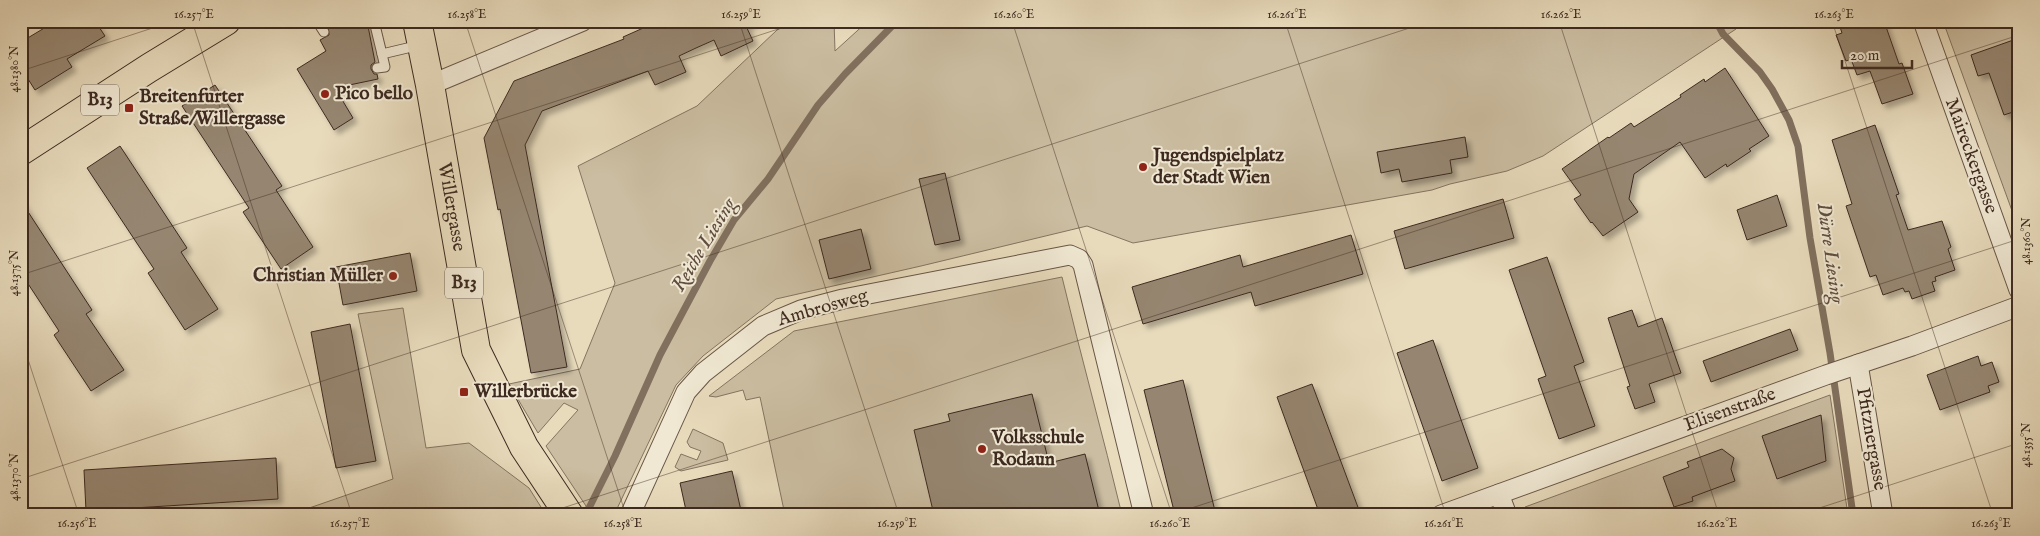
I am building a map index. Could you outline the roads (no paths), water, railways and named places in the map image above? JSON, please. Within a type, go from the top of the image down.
[{"type":"main road","name":"B13","points":[[21,151],[149,68],[226,21]]},
{"type":"main road","name":"Willergasse","points":[[420,33],[476,350],[524,447],[569,515]]},
{"type":"street","points":[[430,85],[583,21]]},
{"type":"street","name":"Maireckergasse","points":[[1923,21],[2019,290]]},
{"type":"street","name":"Ambrosweg","points":[[630,515],[686,392],[703,373],[763,326],[801,310],[843,299],[1070,255],[1079,259],[1083,265],[1144,515]]},
{"type":"street","name":"Elisenstraße","points":[[1441,515],[2019,306]]},
{"type":"street","name":"Pfitznergasse","points":[[1842,369],[1883,515]]},
{"type":"street","points":[[1499,494],[1507,515]]},
{"type":"lane","points":[[317,21],[324,32]]},
{"type":"lane","points":[[374,21],[385,67],[376,68]]},
{"type":"lane","points":[[382,54],[420,33]]},
{"type":"waterway","name":"Reiche Liesing","points":[[582,515],[589,508],[615,456],[660,355],[734,220],[768,179],[818,105],[845,74],[897,21]]},
{"type":"waterway","name":"Dürre Liesing","points":[[1716,21],[1723,34],[1760,72],[1772,89],[1789,120],[1798,146],[1810,238],[1830,353],[1853,515]]},
{"type":"place","name":"Pico bello","points":[[325,94]]},
{"type":"place","name":"Breitenfurter Straße/Willergasse","points":[[129,108]]},
{"type":"place","name":"Jugendspielplatz der Stadt Wien","points":[[1143,167]]},
{"type":"place","name":"Christian Müller","points":[[393,276]]},
{"type":"place","name":"Willerbrücke","points":[[464,392]]},
{"type":"place","name":"Volksschule Rodaun","points":[[982,449]]}]
